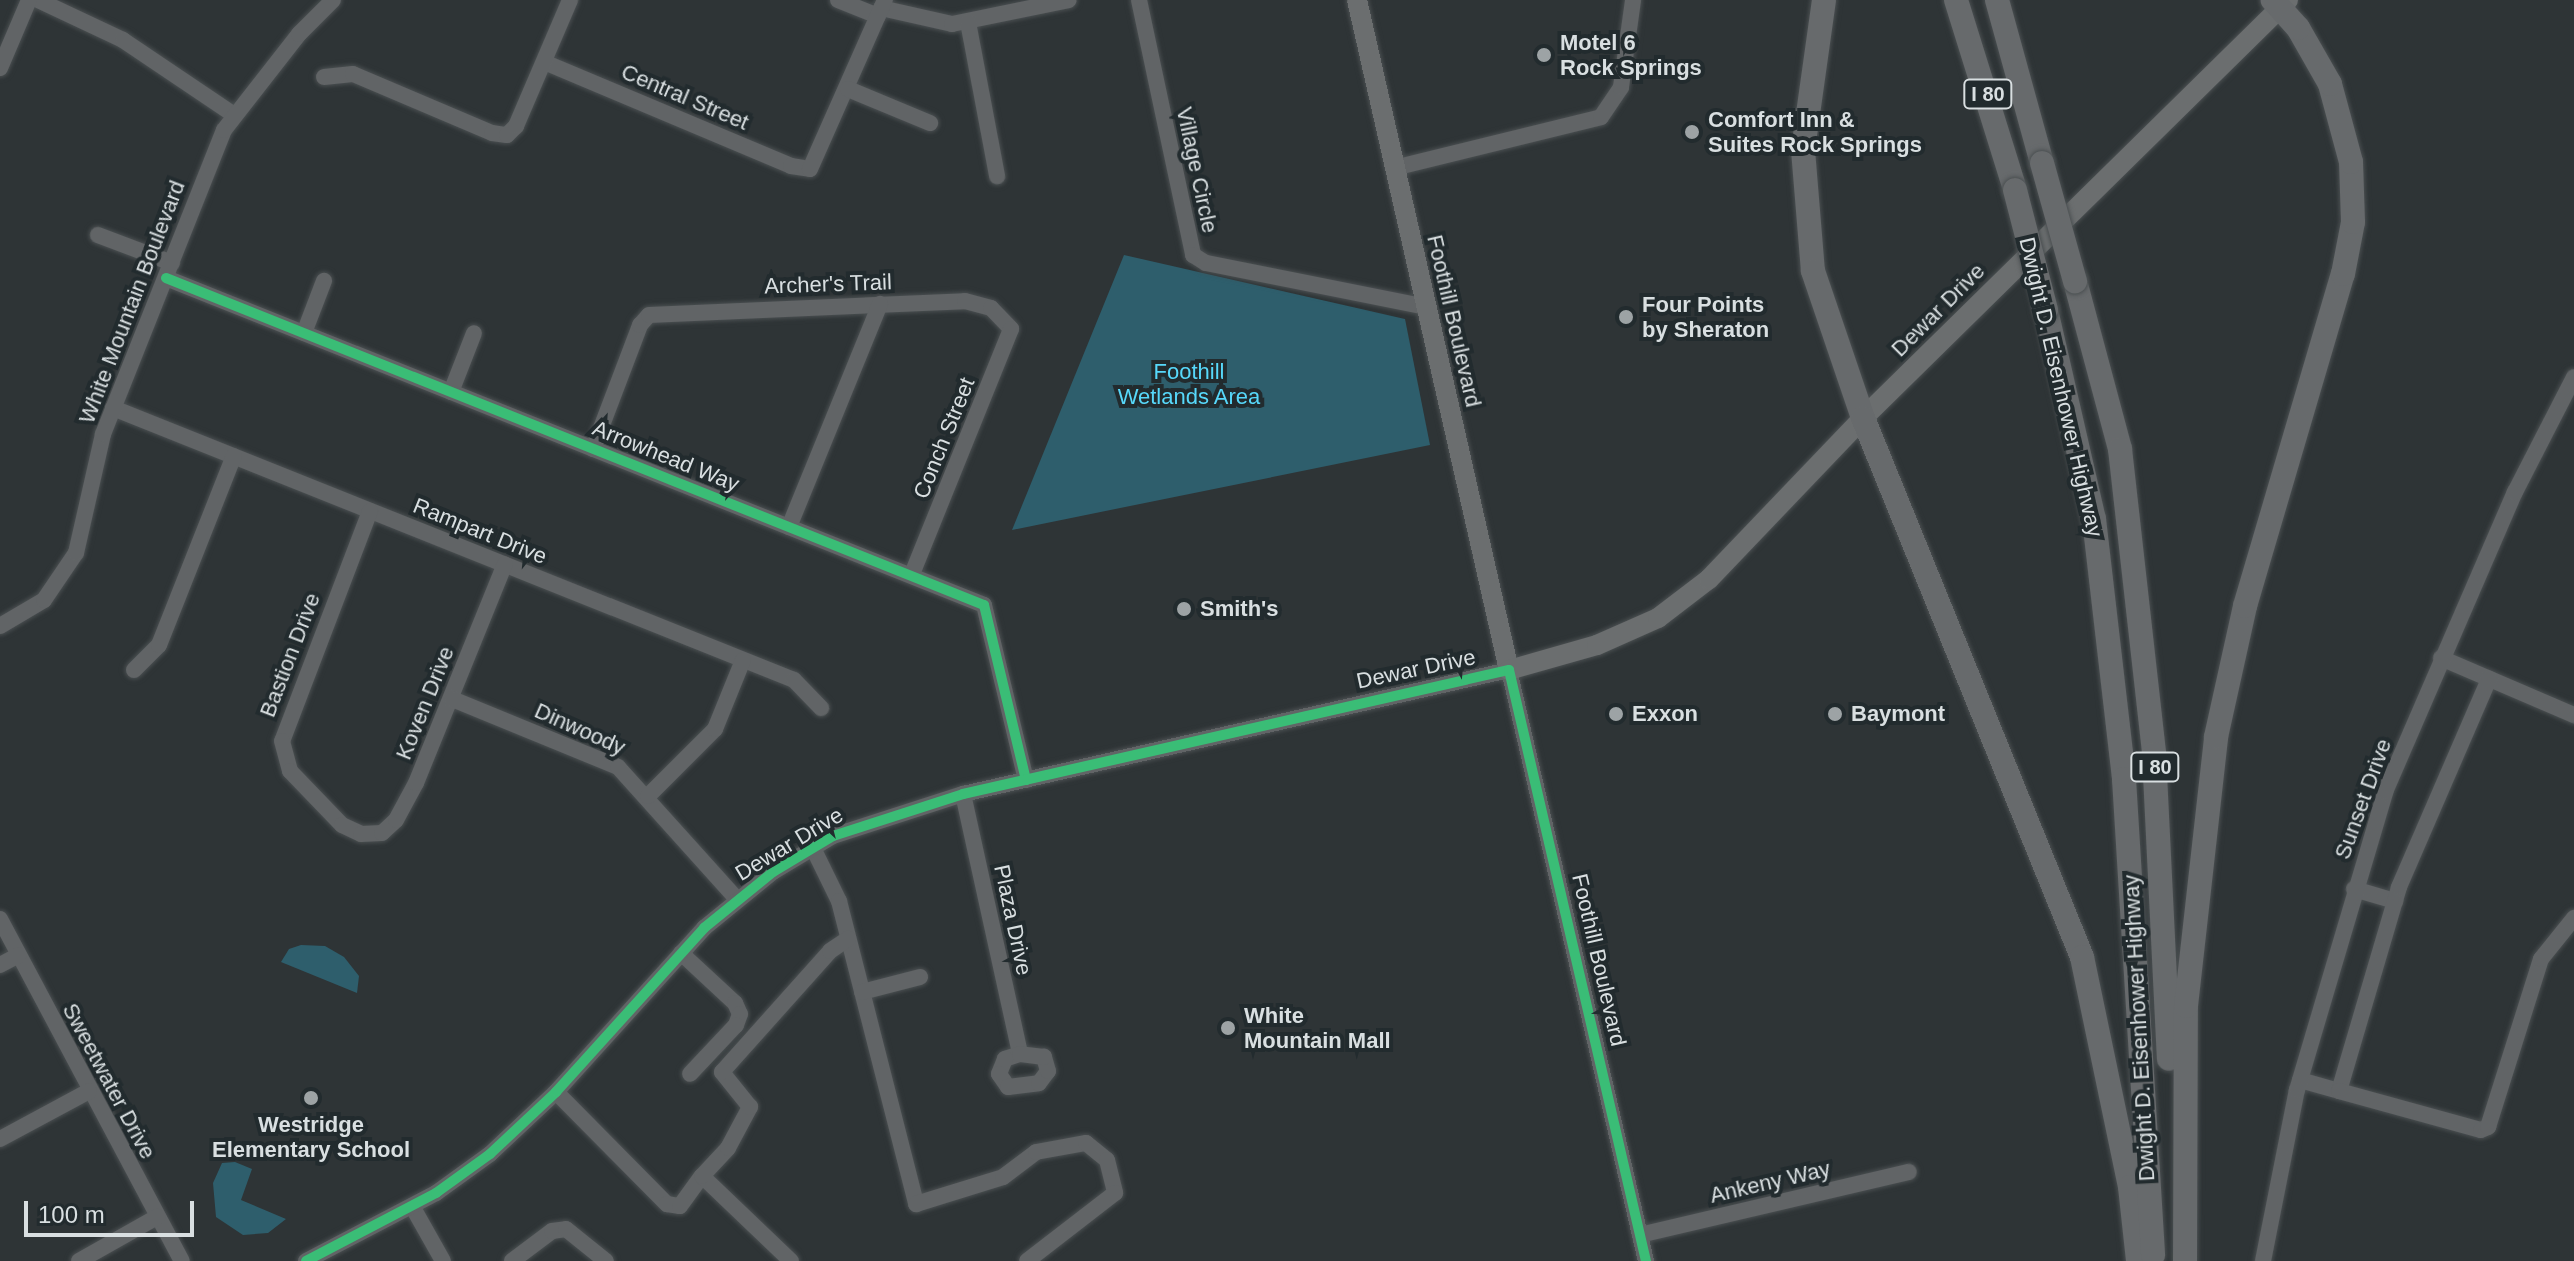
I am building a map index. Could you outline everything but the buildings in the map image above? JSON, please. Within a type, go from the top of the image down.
[{"type":"highway","points":[[1824,0],[1803,150],[1813,271],[1863,418],[2082,957],[2130,1187],[2138,1261]]},
{"type":"highway","name":"Dwight D. Eisenhower Highway","points":[[1956,0],[2015,190],[2094,519],[2124,779],[2153,1261]]},
{"type":"highway","name":"Dwight D. Eisenhower Highway","points":[[1997,0],[2120,449],[2153,739],[2183,1261]]},
{"type":"highway","points":[[2183,1261],[2185,1018],[2195,892],[2216,737],[2248,591],[2343,274],[2353,222],[2351,162],[2330,84],[2280,2]]},
{"type":"main road","name":"Foothill Boulevard","points":[[1357,0],[1509,670]]},
{"type":"main road","name":"Dewar Drive","points":[[1509,670],[1597,645],[1658,618],[1709,579],[1863,418],[2280,2]]},
{"type":"street","points":[[0,68],[29,0]]},
{"type":"street","points":[[38,0],[123,40],[234,115]]},
{"type":"street","name":"White Mountain Boulevard","points":[[0,626],[44,600],[67,571],[113,408],[217,144],[234,115],[299,34],[333,0]]},
{"type":"street","points":[[324,77],[353,74],[492,133],[507,135],[516,126],[570,0]]},
{"type":"street","points":[[838,0],[943,23],[968,22],[1069,0]]},
{"type":"street","name":"Village Circle","points":[[1139,0],[1193,255],[1206,263],[1426,307]]},
{"type":"street","points":[[1394,168],[1601,117],[1621,87],[1633,0]]},
{"type":"street","points":[[882,8],[848,89],[930,123]]},
{"type":"street","points":[[968,22],[997,176]]},
{"type":"street","name":"Central Street","points":[[544,62],[791,166],[810,169],[848,89]]},
{"type":"street","name":"Arrowhead Way","points":[[98,235],[304,333],[984,605],[1026,780]]},
{"type":"street","points":[[304,333],[324,281]]},
{"type":"street","name":"Archer's Trail","points":[[593,449],[640,325],[649,315],[965,301],[1005,317]]},
{"type":"street","points":[[789,527],[880,304]]},
{"type":"street","name":"Conch Street","points":[[911,576],[1011,329],[1005,317]]},
{"type":"street","points":[[451,392],[474,333]]},
{"type":"street","name":"Sunset Drive","points":[[2263,1261],[2300,1080],[2385,792],[2515,492],[2574,377]]},
{"type":"street","name":"Rampart Drive","points":[[113,408],[794,680],[821,708]]},
{"type":"street","points":[[134,670],[159,645],[234,456]]},
{"type":"street","name":"Bastion Drive","points":[[361,834],[342,825],[290,771],[282,741],[370,511]]},
{"type":"street","name":"Koven Drive","points":[[361,834],[382,833],[396,820],[452,699],[505,564]]},
{"type":"street","points":[[2441,658],[2574,715]]},
{"type":"street","points":[[648,796],[715,729],[743,660]]},
{"type":"street","name":"Dewar Drive","points":[[306,1261],[412,1206],[490,1154],[556,1092],[681,953],[736,898],[813,848],[867,822],[963,794],[1509,670]]},
{"type":"street","name":"Foothill Boulevard","points":[[1509,670],[1646,1261]]},
{"type":"street","points":[[2339,1091],[2395,901],[2489,679]]},
{"type":"street","name":"Dinwoody","points":[[452,699],[618,767],[648,796],[736,898]]},
{"type":"street","name":"Plaza Drive","points":[[963,794],[1020,1054]]},
{"type":"street","points":[[813,848],[836,892],[916,1204],[1003,1177],[1036,1152],[1080,1143],[1104,1153],[1115,1193],[1027,1261]]},
{"type":"street","points":[[2354,889],[2395,901]]},
{"type":"street","points":[[2300,1080],[2481,1130],[2488,1127],[2541,959],[2574,918]]},
{"type":"street","name":"Sweetwater Drive","points":[[0,919],[182,1261]]},
{"type":"street","points":[[556,1092],[667,1204],[680,1206],[728,1148],[747,1114],[750,1103],[722,1072],[830,951],[848,939]]},
{"type":"street","points":[[681,953],[735,1003],[740,1014],[736,1025],[690,1074]]},
{"type":"street","points":[[0,965],[19,955]]},
{"type":"street","points":[[862,992],[920,977]]},
{"type":"street","points":[[0,1139],[89,1091]]},
{"type":"street","name":"Ankeny Way","points":[[1640,1235],[1909,1172]]},
{"type":"street","points":[[702,1176],[791,1261]]},
{"type":"street","points":[[412,1206],[443,1261]]},
{"type":"street","points":[[79,1261],[157,1217]]},
{"type":"street","points":[[512,1261],[552,1231],[566,1229],[606,1261]]},
{"type":"green space","name":"Foothill Wetlands Area","points":[[1124,255],[1405,319],[1430,445],[1012,530]]},
{"type":"green space","points":[[301,945],[325,946],[344,957],[359,976],[357,993],[281,962],[289,949]]},
{"type":"green space","points":[[235,1162],[252,1169],[241,1200],[286,1219],[268,1233],[243,1235],[216,1217],[213,1183],[222,1163]]},
{"type":"cycle path","points":[[166,278],[984,605],[1026,780]]},
{"type":"cycle path","points":[[306,1261],[436,1193],[490,1154],[556,1092],[704,928],[773,872],[833,836],[963,794],[1509,670],[1646,1261]]},
{"type":"place","name":"Motel 6 Rock Springs","points":[[1544,55]]},
{"type":"place","name":"Comfort Inn & Suites Rock Springs","points":[[1692,132]]},
{"type":"place","name":"Four Points by Sheraton","points":[[1626,317]]},
{"type":"place","name":"Smith's","points":[[1184,609]]},
{"type":"place","name":"Exxon","points":[[1616,714]]},
{"type":"place","name":"Baymont","points":[[1835,714]]},
{"type":"place","name":"White Mountain Mall","points":[[1228,1028]]},
{"type":"place","name":"Westridge Elementary School","points":[[311,1098]]}]
